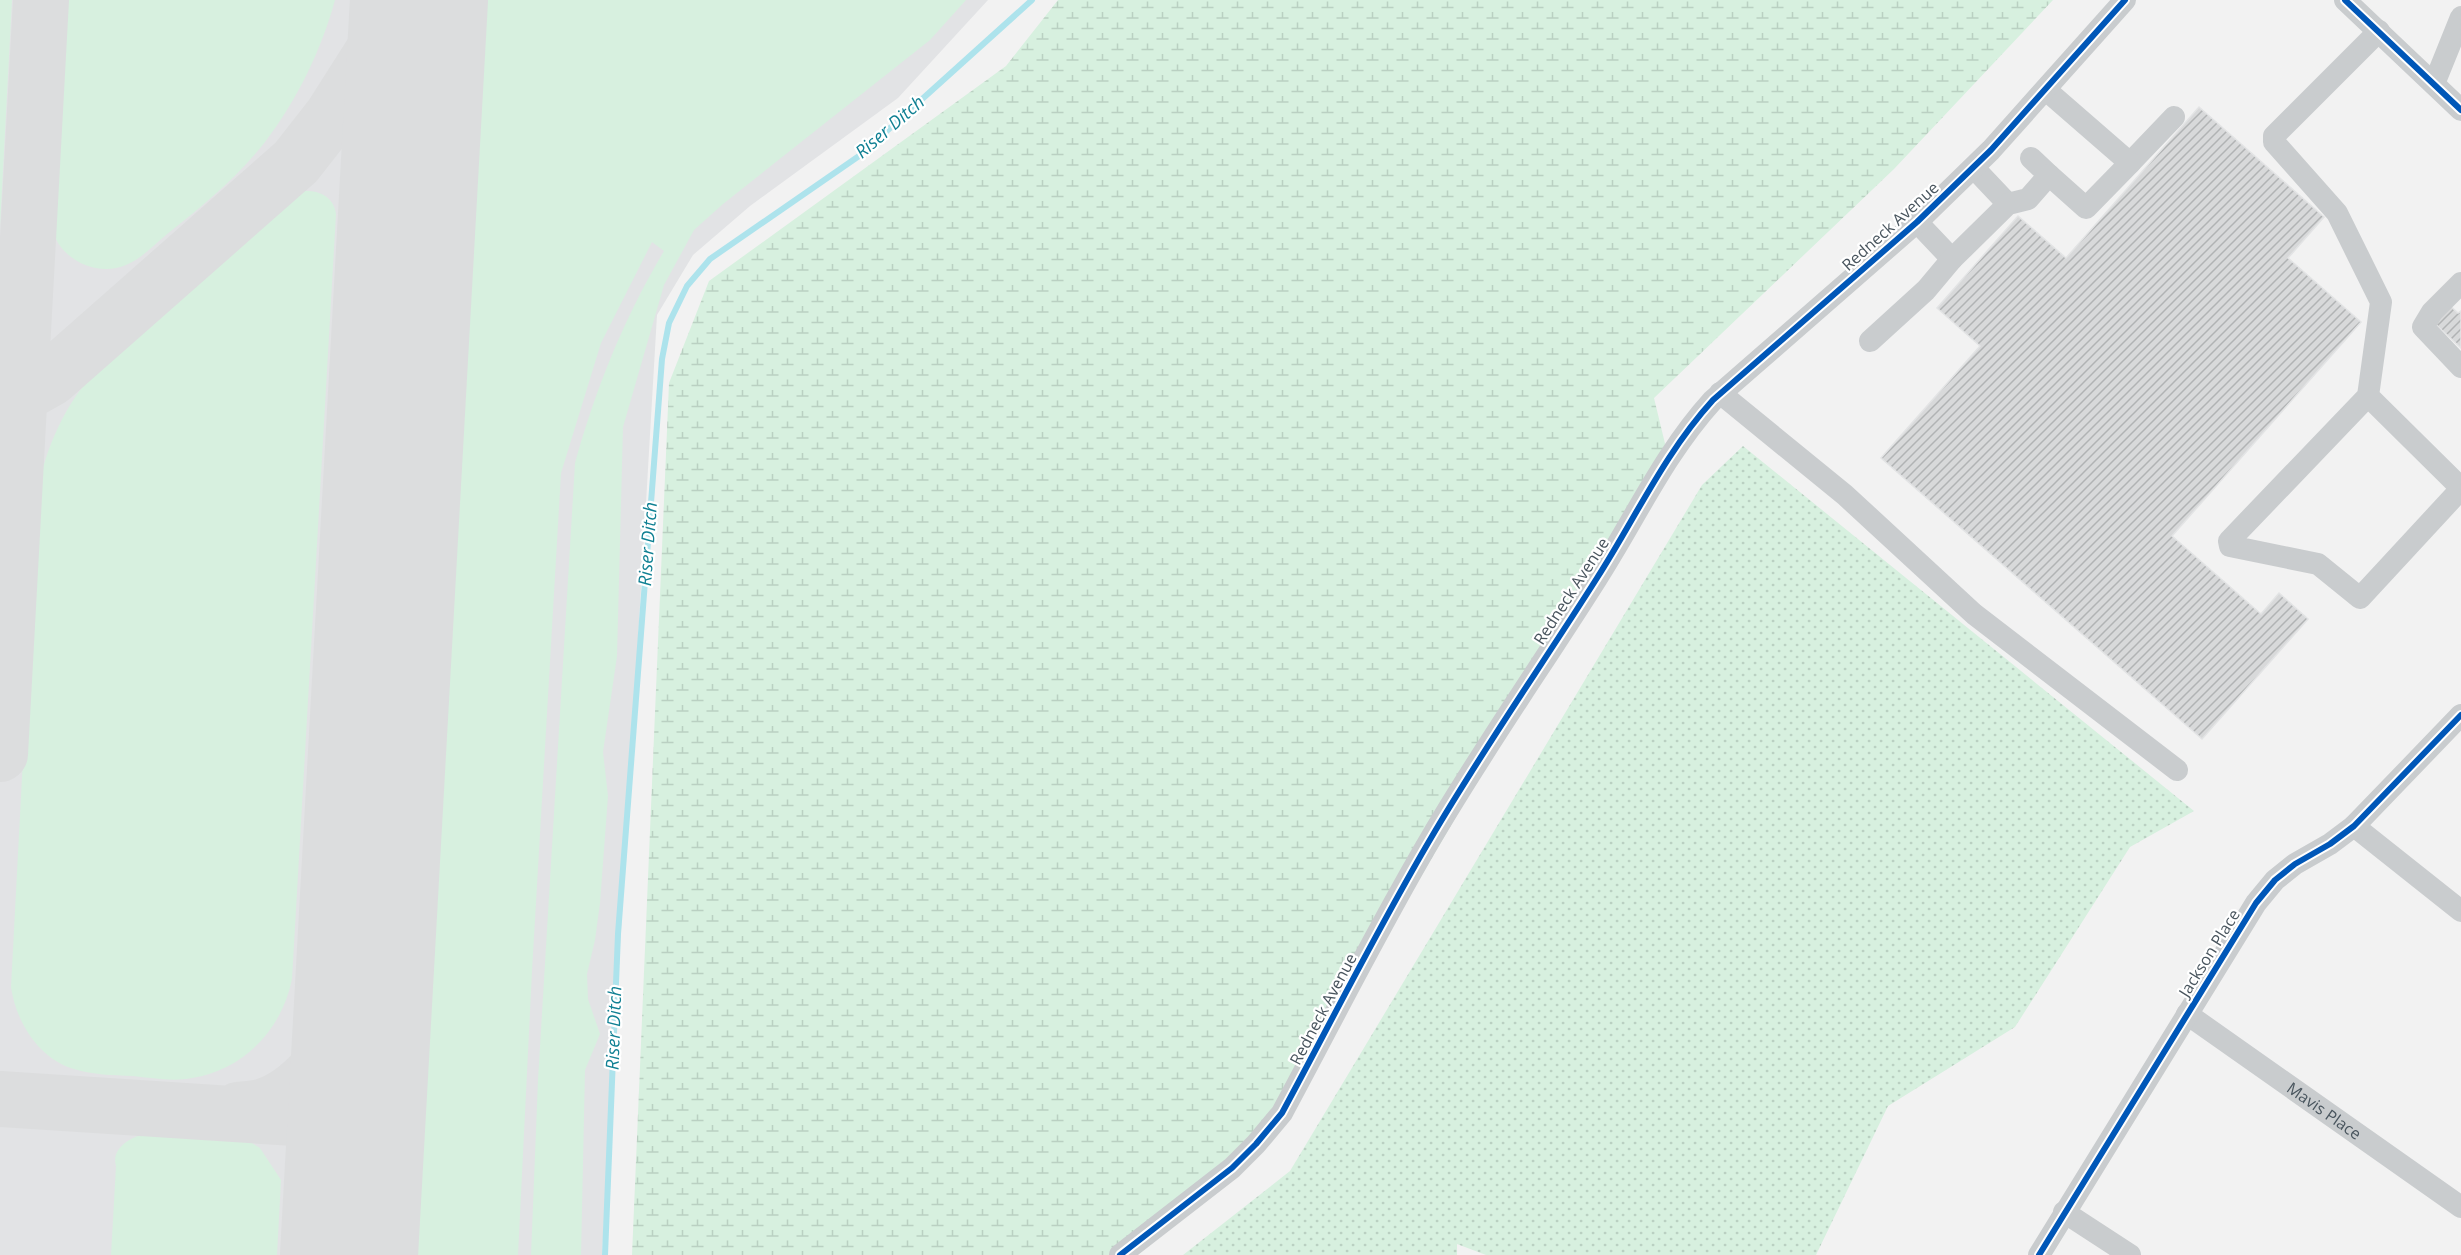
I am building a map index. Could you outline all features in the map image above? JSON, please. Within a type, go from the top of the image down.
[{"type":"street","name":"Redneck Avenue","points":[[1120,1255],[1232,1168],[1282,1113],[1430,840],[1487,745],[1599,576],[1668,456],[1688,427],[1720,393],[1917,222],[1974,168],[2125,0]]},
{"type":"street","points":[[2350,2],[2461,110]]},
{"type":"street","points":[[2434,84],[2461,16]]},
{"type":"street","points":[[2368,396],[2460,489],[2363,597],[2357,597],[2318,564],[2230,546],[2229,541],[2368,396],[2381,302],[2337,213],[2273,139],[2379,31]]},
{"type":"street","points":[[2046,90],[2130,164]]},
{"type":"street","points":[[2031,158],[2086,208],[2174,117]]},
{"type":"street","points":[[1974,168],[2008,204]]},
{"type":"street","points":[[1870,341],[1926,290],[1952,259],[2008,204],[2028,199],[2049,175]]},
{"type":"street","points":[[1917,222],[1952,259]]},
{"type":"street","points":[[2461,283],[2432,312],[2423,327],[2461,367]]},
{"type":"street","points":[[1720,393],[1845,495],[1974,614],[2177,770]]},
{"type":"street","name":"Jackson Place","points":[[2039,1255],[2256,903],[2275,880],[2295,864],[2330,844],[2354,825],[2461,715]]},
{"type":"street","points":[[2354,825],[2461,911]]},
{"type":"street","name":"Mavis Place","points":[[2187,1014],[2461,1207]]},
{"type":"street","points":[[2064,1212],[2130,1255]]},
{"type":"shaded area","points":[[0,0],[988,0],[898,98],[750,206],[693,255],[657,315],[602,1255],[0,1255]]},
{"type":"green space","points":[[0,0],[12,0],[0,227]]},
{"type":"green space","points":[[64,0],[335,0],[323,38],[307,74],[277,126],[265,142],[242,168],[205,203],[142,256],[117,268],[98,268],[79,262],[64,251],[56,239],[54,230],[52,207]]},
{"type":"green space","points":[[486,0],[966,0],[930,40],[723,204],[694,230],[664,285],[623,427],[617,656],[603,752],[608,796],[600,903],[587,974],[588,999],[600,1034],[585,1070],[581,1255],[531,1255],[538,1080],[575,463],[612,354],[636,302],[664,251],[652,242],[601,343],[561,473],[518,1255],[415,1255]]},
{"type":"green space","points":[[1058,0],[2053,0],[1894,169],[1654,398],[1668,456],[1282,1113],[1109,1255],[632,1255],[669,383],[709,281],[1006,66]]},
{"type":"green space","points":[[304,191],[325,196],[332,203],[336,214],[292,979],[287,998],[269,1031],[243,1057],[211,1074],[177,1080],[81,1071],[61,1064],[40,1048],[24,1026],[11,987],[37,491],[41,474],[58,427],[74,399],[95,372],[285,205]]},
{"type":"green space","points":[[1743,446],[2194,811],[2130,847],[2015,1027],[1888,1106],[1816,1255],[1486,1255],[1457,1244],[1457,1255],[1183,1255],[1290,1171],[1702,485]]},
{"type":"green space","points":[[142,1135],[245,1139],[260,1148],[281,1180],[277,1255],[111,1255],[116,1155],[126,1142]]},
{"type":"building","points":[[2199,107],[2324,217],[2288,258],[2361,322],[2172,536],[2261,614],[2279,593],[2308,619],[2202,739],[1881,458],[1980,346],[1937,308],[2018,216],[2066,258]]},
{"type":"building","points":[[2447,303],[2458,313],[2461,311],[2461,348],[2431,320]]},
{"type":"waterway","name":"Riser Ditch","points":[[605,1255],[618,934],[662,359],[669,323],[687,286],[710,259],[859,156],[1032,0]]},
{"type":"taxiway","points":[[0,754],[41,0]]},
{"type":"taxiway","points":[[0,400],[19,396],[51,378],[296,162],[332,116],[379,42],[394,0]]},
{"type":"taxiway","points":[[238,1110],[261,1107],[278,1101],[293,1091],[307,1079],[333,1049],[364,1003]]},
{"type":"taxiway","points":[[0,1099],[294,1118],[316,1129],[331,1141],[354,1177]]},
{"type":"runway","points":[[349,1255],[419,0]]},
{"type":"cycle path","points":[[1120,1255],[1232,1168],[1282,1113],[1373,941],[1431,838],[1597,578],[1665,464],[1696,421],[1713,400],[1917,222],[1991,150],[2125,0]]},
{"type":"cycle path","points":[[2345,0],[2461,110]]},
{"type":"cycle path","points":[[2039,1255],[2256,903],[2275,880],[2295,864],[2330,844],[2354,826],[2461,715]]}]
